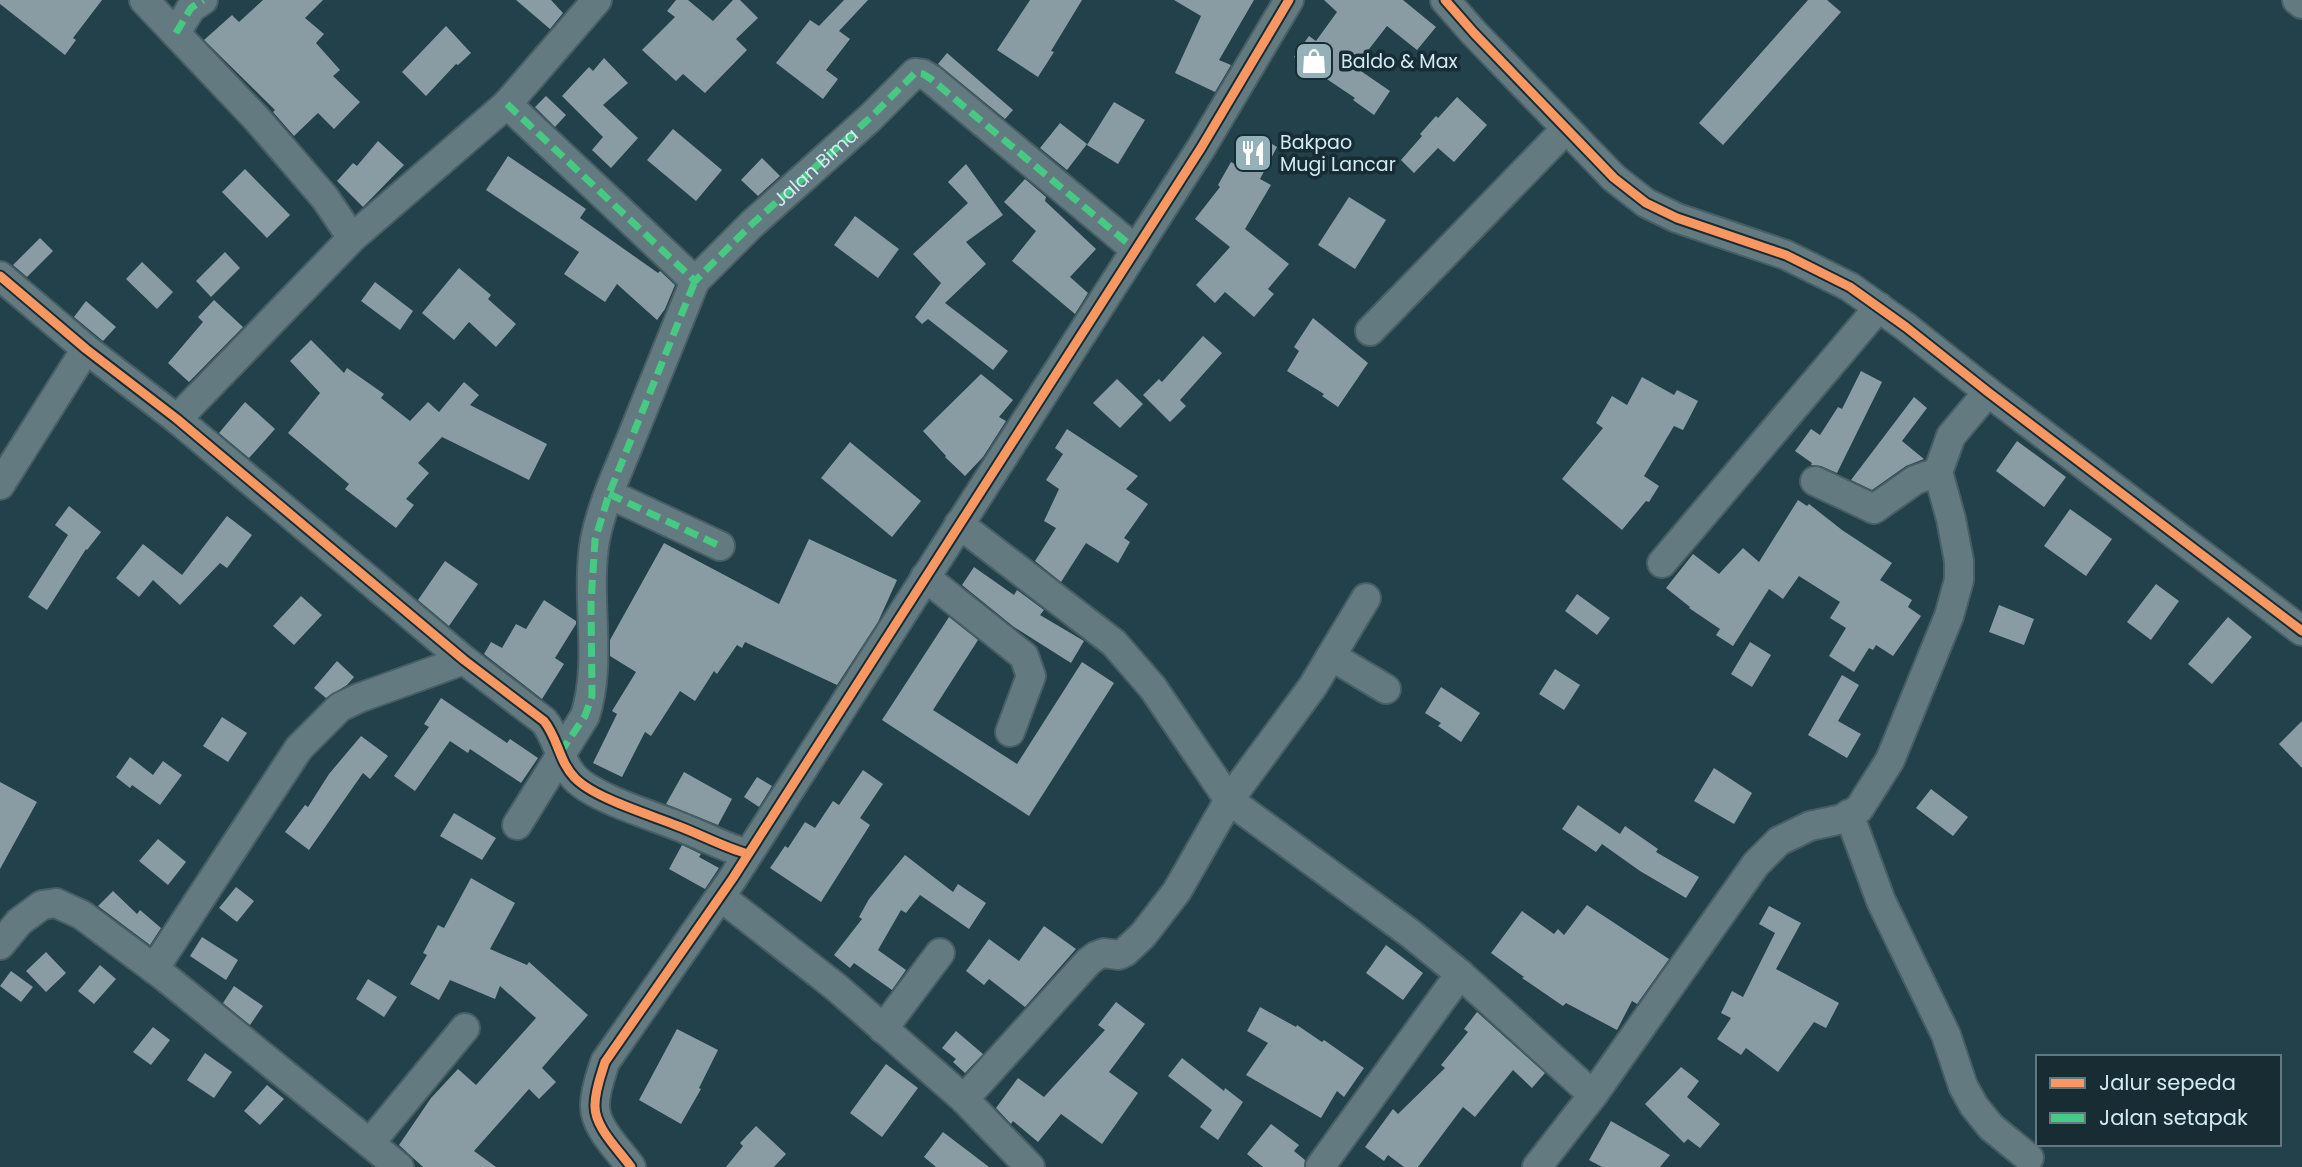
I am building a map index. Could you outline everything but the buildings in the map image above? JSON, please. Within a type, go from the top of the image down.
[{"type":"street","points":[[144,0],[256,118],[326,198],[352,238]]},
{"type":"street","points":[[176,33],[191,8],[203,0]]},
{"type":"street","points":[[177,419],[352,238],[507,104],[597,0]]},
{"type":"street","points":[[631,1167],[603,1128],[594,1108],[597,1086],[605,1062],[721,897],[1201,148],[1289,0]]},
{"type":"street","points":[[1445,0],[1614,178],[1646,203],[1676,218],[1786,255],[1850,287],[2302,631]]},
{"type":"street","points":[[2297,0],[2302,4]]},
{"type":"street","name":"Jalan Bima","points":[[695,281],[752,224],[871,117],[915,73],[931,79],[1136,250]]},
{"type":"street","points":[[507,104],[695,281],[609,494],[595,540],[591,602],[592,696],[586,716],[560,753],[517,825]]},
{"type":"street","points":[[1370,331],[1566,129]]},
{"type":"street","points":[[0,276],[86,349],[177,419],[464,660],[544,721],[552,730],[566,767],[577,780],[633,810],[748,854]]},
{"type":"street","points":[[1662,563],[1879,307]]},
{"type":"street","points":[[0,485],[86,349]]},
{"type":"street","points":[[1537,1167],[1593,1095],[1756,864],[1779,841],[1810,826],[1842,818],[1859,808],[1890,760],[1949,616],[1959,580],[1959,561],[1951,519],[1938,472],[1951,436],[1987,392]]},
{"type":"street","points":[[1815,481],[1874,509],[1881,507],[1915,480],[1938,472]]},
{"type":"street","points":[[609,494],[720,546]]},
{"type":"street","points":[[959,524],[1114,643],[1153,688],[1229,800],[1411,934],[1460,974],[1593,1095]]},
{"type":"street","points":[[925,577],[1024,656],[1031,676],[1010,732]]},
{"type":"street","points":[[964,1099],[1088,962],[1104,953],[1119,955],[1125,952],[1143,934],[1177,891],[1229,800],[1313,686],[1366,598]]},
{"type":"street","points":[[1331,656],[1386,689]]},
{"type":"street","points":[[154,969],[299,748],[316,729],[340,707],[359,698],[464,660]]},
{"type":"street","points":[[1849,814],[1881,901],[1946,1035],[1963,1086],[1974,1106],[1991,1127],[2029,1158]]},
{"type":"street","points":[[721,897],[784,945],[964,1099],[1030,1167]]},
{"type":"street","points":[[0,945],[10,917],[42,905],[56,903],[82,915],[154,969],[399,1167]]},
{"type":"street","points":[[883,1029],[940,953]]},
{"type":"street","points":[[1320,1167],[1460,974]]},
{"type":"street","points":[[370,1143],[465,1028]]},
{"type":"marked path","points":[[176,33],[191,8],[203,0]]},
{"type":"marked path","points":[[507,104],[695,281],[752,224],[871,117],[915,73],[931,79],[1136,250]]},
{"type":"marked path","points":[[560,753],[585,716],[592,696],[591,602],[595,540],[609,494],[695,281]]},
{"type":"marked path","points":[[609,494],[720,546]]},
{"type":"cycle path","points":[[631,1167],[608,1138],[596,1113],[596,1094],[605,1062],[733,878],[1201,148],[1289,0]]},
{"type":"cycle path","points":[[1445,0],[1614,178],[1646,203],[1677,218],[1786,255],[1850,287],[2302,631]]},
{"type":"cycle path","points":[[0,276],[86,349],[177,419],[464,660],[544,721],[570,772],[584,785],[624,805],[748,854]]},
{"type":"place","name":"Baldo & Max","points":[[1314,61]]},
{"type":"place","name":"Bakpao Mugi Lancar","points":[[1253,153]]}]
